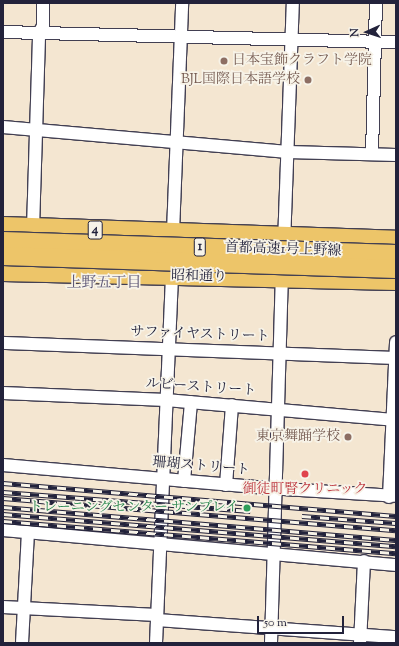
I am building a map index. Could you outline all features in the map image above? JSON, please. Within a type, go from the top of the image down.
[{"type":"highway","name":"4","points":[[3,226],[396,240]]},
{"type":"highway","points":[[180,232],[198,245],[264,247],[282,272]]},
{"type":"highway","name":"首都高速1号上野線","points":[[3,241],[396,254]]},
{"type":"highway","name":"首都高速1号上野線","points":[[3,256],[396,269]]},
{"type":"highway","name":"昭和通り","points":[[3,272],[172,276],[282,272],[396,281]]},
{"type":"street","points":[[32,228],[39,33],[42,26],[43,3]]},
{"type":"street","points":[[180,232],[177,142],[182,3]]},
{"type":"street","points":[[271,643],[277,409],[293,3]]},
{"type":"street","points":[[372,154],[376,3]]},
{"type":"street","points":[[3,32],[396,42]]},
{"type":"street","points":[[3,127],[288,152],[396,155]]},
{"type":"street","points":[[156,643],[159,542],[172,276]]},
{"type":"street","points":[[392,497],[396,342]]},
{"type":"street","name":"サファイヤストリート","points":[[3,343],[396,358]]},
{"type":"street","name":"ルビーストリート","points":[[3,393],[166,400],[394,420]]},
{"type":"street","points":[[184,481],[191,402]]},
{"type":"street","points":[[226,484],[232,406]]},
{"type":"street","name":"珊瑚ストリート","points":[[3,465],[275,489],[392,497]]},
{"type":"street","points":[[3,530],[159,542],[396,564]]},
{"type":"street","points":[[22,643],[28,532]]},
{"type":"street","points":[[360,639],[364,561]]},
{"type":"street","points":[[3,607],[272,628],[360,639],[396,637]]},
{"type":"railway","points":[[3,483],[396,516]]},
{"type":"railway","points":[[3,492],[250,511]]},
{"type":"railway","points":[[3,498],[396,530]]},
{"type":"railway","points":[[3,507],[396,540]]},
{"type":"railway","points":[[3,514],[396,546]]},
{"type":"railway","points":[[302,516],[396,523]]},
{"type":"railway","points":[[3,521],[396,553]]},
{"type":"place","name":"日本宝飾クラフト学院","points":[[224,61]]},
{"type":"place","name":"BJL国際日本語学校","points":[[308,80]]},
{"type":"place","name":"東京舞踊学校","points":[[348,437]]},
{"type":"place","name":"御徒町腎クリニック","points":[[305,474]]},
{"type":"place","name":"トレーニングセンター サンプレイ","points":[[247,508]]},
{"type":"district","name":"上野五丁目","points":[[104,284]]}]
